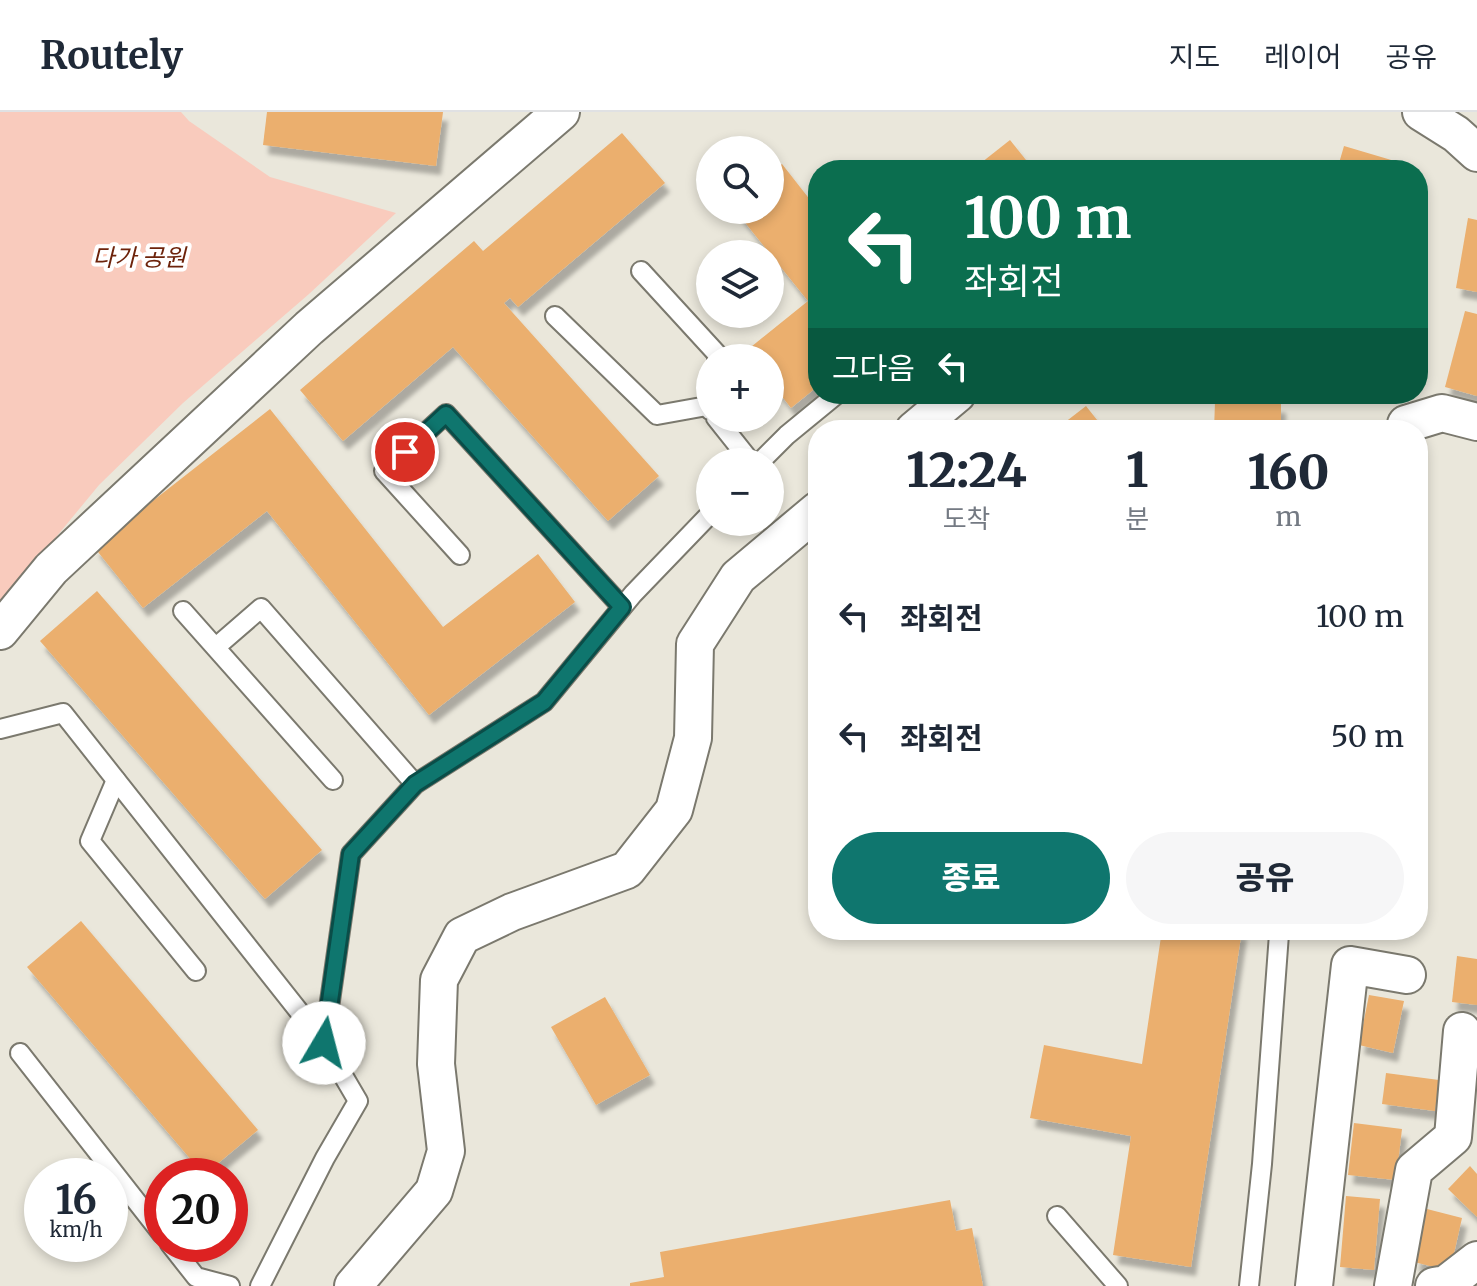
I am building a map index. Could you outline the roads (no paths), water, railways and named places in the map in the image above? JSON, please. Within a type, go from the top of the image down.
[{"type":"street","points":[[0,631],[51,569],[309,328],[561,112]]},
{"type":"street","points":[[1421,112],[1456,134],[1477,153]]},
{"type":"street","points":[[926,420],[945,404]]},
{"type":"street","points":[[1419,420],[1442,413],[1477,422]]},
{"type":"street","points":[[353,1286],[434,1191],[446,1151],[436,1064],[439,980],[462,936],[512,912],[627,870],[674,810],[693,738],[695,644],[738,577],[808,518]]},
{"type":"street","points":[[1314,1286],[1350,965],[1407,975]]},
{"type":"street","points":[[1393,1286],[1414,1170],[1453,1137],[1462,1031]]},
{"type":"street","points":[[1434,1286],[1446,1284],[1477,1260]]},
{"type":"lane","points":[[641,271],[708,344]]},
{"type":"lane","points":[[555,316],[657,415],[696,408]]},
{"type":"lane","points":[[774,448],[825,404]]},
{"type":"lane","points":[[460,555],[384,471],[446,414],[622,607]]},
{"type":"lane","points":[[324,1043],[351,854],[415,784],[544,702],[622,607],[696,529]]},
{"type":"lane","points":[[216,647],[261,608],[415,784]]},
{"type":"lane","points":[[183,611],[333,780]]},
{"type":"lane","points":[[0,729],[63,713],[324,1043],[358,1101],[325,1158],[260,1286]]},
{"type":"lane","points":[[116,780],[90,841],[196,971]]},
{"type":"lane","points":[[1249,1286],[1278,940]]},
{"type":"lane","points":[[20,1053],[144,1211]]},
{"type":"lane","points":[[1057,1216],[1118,1286]]},
{"type":"lane","points":[[184,1262],[196,1277],[230,1286]]},
{"type":"park label","name":"다가 공원","points":[[139,257]]}]
